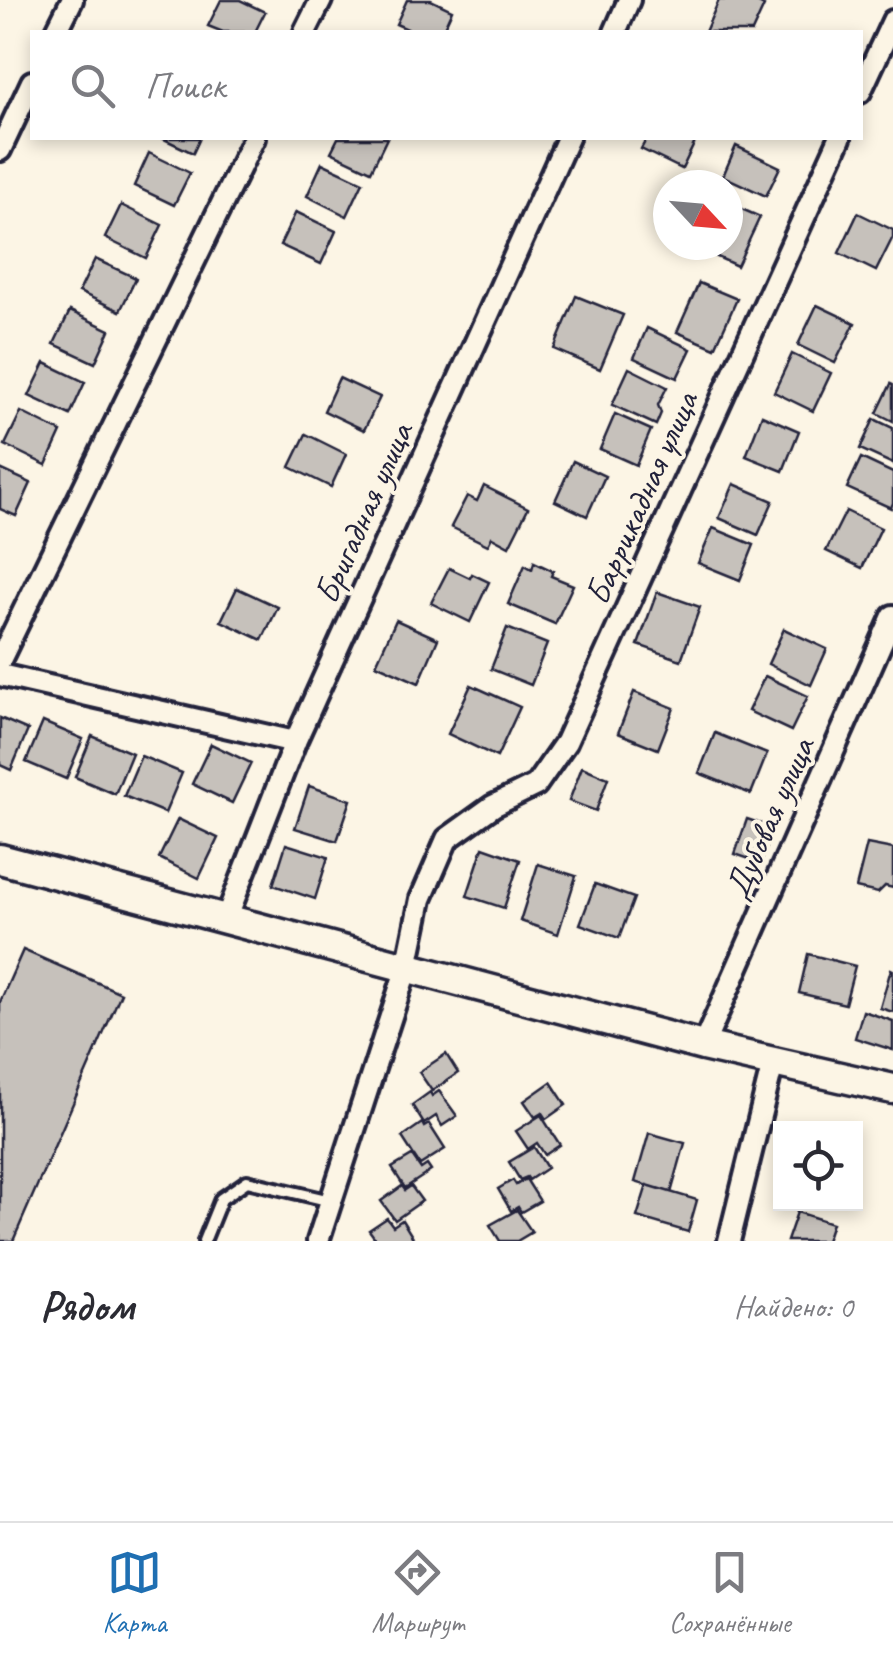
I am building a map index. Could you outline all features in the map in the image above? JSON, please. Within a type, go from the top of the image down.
[{"type":"street","points":[[57,30],[72,0]]},
{"type":"street","points":[[306,30],[321,0]]},
{"type":"street","points":[[616,30],[630,0]]},
{"type":"street","points":[[863,86],[893,21]]},
{"type":"street","points":[[0,150],[30,86]]},
{"type":"street","points":[[0,660],[253,140]]},
{"type":"street","name":"Бригадная улица","points":[[226,919],[296,742],[567,140]]},
{"type":"street","name":"Баррикадная улица","points":[[407,967],[421,899],[447,838],[492,806],[536,786],[566,742],[839,140]]},
{"type":"street","name":"Дубовая улица","points":[[703,1046],[893,616]]},
{"type":"street","points":[[0,675],[296,742]]},
{"type":"street","points":[[0,860],[703,1046],[893,1089]]},
{"type":"street","points":[[318,1241],[407,967]]},
{"type":"street","points":[[729,1241],[773,1063]]},
{"type":"lane","points":[[204,1241],[221,1199],[247,1181],[331,1201]]},
{"type":"building","points":[[221,0],[240,0],[265,12],[256,30],[218,30],[208,26]]},
{"type":"building","points":[[407,0],[431,0],[452,10],[443,30],[410,30],[396,24]]},
{"type":"building","points":[[719,0],[752,0],[764,6],[753,30],[706,30]]},
{"type":"building","points":[[166,140],[199,140],[193,153]]},
{"type":"building","points":[[337,140],[386,140],[371,171],[331,152]]},
{"type":"building","points":[[646,140],[696,140],[682,169],[641,149]]},
{"type":"building","points":[[736,146],[780,167],[766,196],[743,185],[743,170],[726,170]]},
{"type":"building","points":[[149,153],[190,173],[174,205],[134,186]]},
{"type":"building","points":[[322,163],[363,182],[347,216],[307,196]]},
{"type":"building","points":[[121,205],[162,225],[146,258],[105,238]]},
{"type":"building","points":[[743,210],[760,217],[743,253]]},
{"type":"building","points":[[296,212],[336,231],[321,264],[280,245]]},
{"type":"building","points":[[858,213],[893,230],[876,271],[839,253]]},
{"type":"building","points":[[95,259],[136,278],[120,311],[79,292]]},
{"type":"building","points":[[699,283],[737,299],[715,348],[677,332]]},
{"type":"building","points":[[576,296],[623,315],[600,369],[554,349]]},
{"type":"building","points":[[817,305],[855,323],[835,363],[798,345]]},
{"type":"building","points":[[70,311],[110,330],[95,363],[54,344]]},
{"type":"building","points":[[647,328],[691,349],[677,378],[634,358]]},
{"type":"building","points":[[792,354],[831,373],[813,411],[774,392]]},
{"type":"building","points":[[45,363],[85,382],[70,415],[29,396]]},
{"type":"building","points":[[629,368],[667,387],[658,405],[661,413],[656,425],[612,405]]},
{"type":"building","points":[[339,378],[380,397],[364,430],[324,411]]},
{"type":"building","points":[[893,385],[893,421],[877,413]]},
{"type":"building","points":[[21,412],[61,432],[46,465],[5,445]]},
{"type":"building","points":[[615,414],[651,430],[636,465],[600,449]]},
{"type":"building","points":[[762,415],[799,431],[783,471],[746,456]]},
{"type":"building","points":[[874,419],[893,428],[893,464],[860,449]]},
{"type":"building","points":[[306,434],[346,454],[331,487],[290,467]]},
{"type":"building","points":[[861,458],[893,473],[891,508],[847,488]]},
{"type":"building","points":[[573,461],[605,476],[587,516],[555,501]]},
{"type":"building","points":[[0,469],[31,483],[16,516],[0,509]]},
{"type":"building","points":[[734,484],[773,501],[758,535],[719,518]]},
{"type":"building","points":[[484,486],[528,508],[509,546],[492,537],[488,545],[451,527],[467,496],[477,501]]},
{"type":"building","points":[[846,511],[881,528],[862,568],[826,551]]},
{"type":"building","points":[[713,528],[754,545],[740,580],[698,563]]},
{"type":"building","points":[[534,562],[553,571],[551,576],[573,585],[555,624],[508,604],[525,565],[532,569]]},
{"type":"building","points":[[449,568],[489,582],[470,622],[431,603]]},
{"type":"building","points":[[237,588],[278,607],[262,640],[221,621]]},
{"type":"building","points":[[657,592],[700,607],[681,660],[638,645]]},
{"type":"building","points":[[396,620],[438,639],[419,683],[376,664]]},
{"type":"building","points":[[507,628],[547,644],[531,685],[491,669]]},
{"type":"building","points":[[784,629],[827,649],[811,685],[768,664]]},
{"type":"building","points":[[765,676],[808,696],[791,731],[748,711]]},
{"type":"building","points":[[471,685],[520,707],[497,757],[448,734]]},
{"type":"building","points":[[634,692],[674,708],[658,749],[618,733]]},
{"type":"building","points":[[0,718],[28,730],[11,770],[0,765]]},
{"type":"building","points":[[43,722],[83,739],[66,779],[26,762]]},
{"type":"building","points":[[715,733],[767,754],[751,794],[699,773]]},
{"type":"building","points":[[92,736],[132,753],[115,794],[75,777]]},
{"type":"building","points":[[211,744],[251,763],[232,803],[192,784]]},
{"type":"building","points":[[141,756],[182,773],[165,813],[124,796]]},
{"type":"building","points":[[582,767],[608,778],[596,811],[569,801]]},
{"type":"building","points":[[309,786],[351,800],[337,841],[295,828]]},
{"type":"building","points":[[178,819],[218,838],[199,878],[159,858]]},
{"type":"building","points":[[747,819],[774,828],[761,863],[735,854]]},
{"type":"building","points":[[286,844],[328,857],[315,899],[273,885]]},
{"type":"building","points":[[867,844],[893,849],[893,888],[885,886],[878,893],[856,888]]},
{"type":"building","points":[[483,847],[520,860],[504,908],[467,896]]},
{"type":"building","points":[[538,864],[576,876],[558,934],[520,921]]},
{"type":"building","points":[[595,884],[634,898],[619,938],[580,924]]},
{"type":"building","points":[[23,950],[121,993],[13,1241],[0,1241],[0,1002]]},
{"type":"building","points":[[808,954],[855,966],[845,1004],[799,993]]},
{"type":"building","points":[[893,970],[893,1012],[880,1008]]},
{"type":"building","points":[[863,1011],[893,1021],[893,1050],[855,1038]]},
{"type":"building","points":[[446,1054],[458,1073],[432,1091],[419,1072]]},
{"type":"building","points":[[551,1082],[566,1105],[546,1119],[542,1113],[535,1117],[524,1101]]},
{"type":"building","points":[[439,1091],[457,1116],[442,1126],[436,1116],[424,1124],[412,1105],[430,1092],[432,1096]]},
{"type":"building","points":[[541,1115],[560,1145],[545,1155],[537,1143],[528,1149],[516,1131]]},
{"type":"building","points":[[422,1123],[424,1127],[429,1124],[445,1149],[420,1165],[402,1137]]},
{"type":"building","points":[[649,1133],[685,1143],[671,1193],[635,1182]]},
{"type":"building","points":[[534,1147],[547,1168],[529,1180],[520,1180],[509,1162]]},
{"type":"building","points":[[412,1156],[421,1169],[427,1165],[431,1171],[405,1188],[392,1168]]},
{"type":"building","points":[[526,1179],[540,1201],[521,1212],[518,1207],[511,1211],[498,1189],[513,1180],[516,1185]]},
{"type":"building","points":[[647,1185],[697,1200],[688,1232],[637,1217]]},
{"type":"building","points":[[402,1186],[405,1190],[411,1186],[422,1201],[395,1220],[381,1201]]},
{"type":"building","points":[[517,1210],[532,1232],[517,1241],[500,1241],[490,1225]]},
{"type":"building","points":[[797,1212],[832,1223],[826,1241],[787,1241]]},
{"type":"building","points":[[387,1218],[393,1226],[402,1220],[415,1241],[377,1241],[369,1230]]}]
